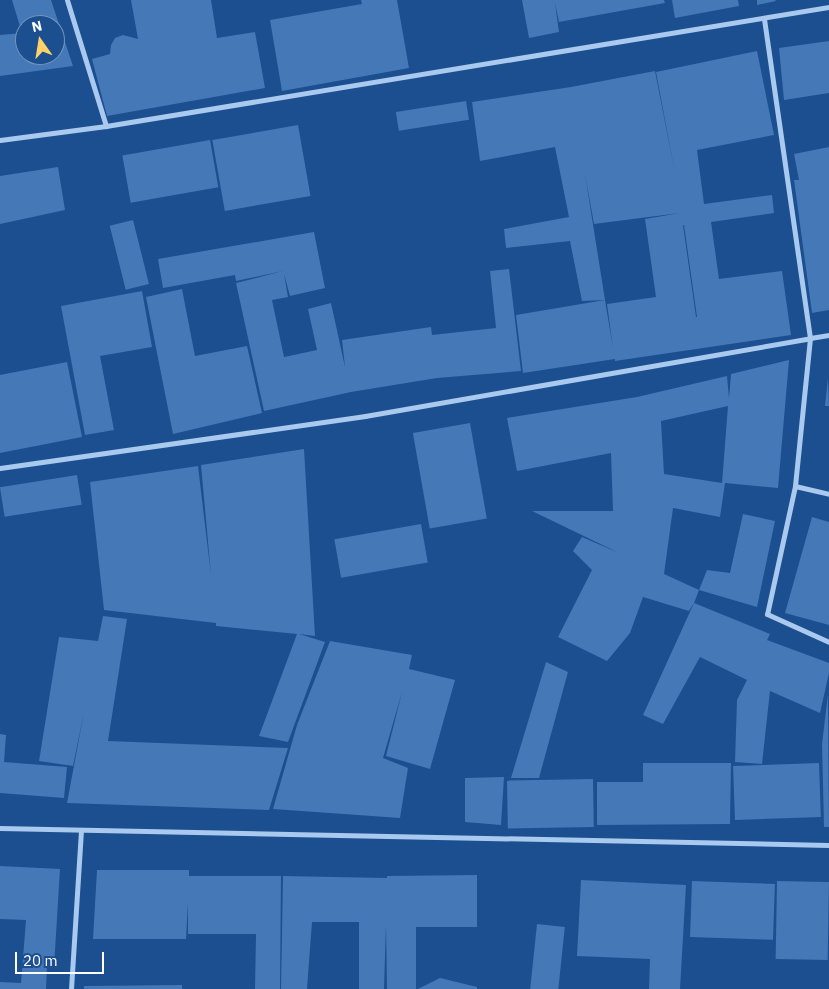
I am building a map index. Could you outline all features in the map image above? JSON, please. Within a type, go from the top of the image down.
[{"type":"street","points":[[67,0],[106,126]]},
{"type":"street","points":[[0,140],[106,126],[829,7]]},
{"type":"street","points":[[764,18],[810,338],[795,486],[767,614],[829,642]]},
{"type":"street","points":[[0,468],[365,416],[829,335]]},
{"type":"street","points":[[795,486],[829,494]]},
{"type":"street","points":[[0,828],[829,845]]},
{"type":"street","points":[[71,989],[81,830]]},
{"type":"building","points":[[12,0],[51,0],[56,15],[17,15]]},
{"type":"building","points":[[131,0],[211,0],[217,38],[255,32],[265,88],[107,116],[92,59],[110,54],[111,45],[115,38],[123,35],[138,39]]},
{"type":"building","points":[[361,0],[397,0],[409,68],[282,91],[270,20],[362,4]]},
{"type":"building","points":[[522,0],[664,0],[665,3],[559,22],[555,3],[559,32],[529,38]]},
{"type":"building","points":[[672,0],[738,0],[739,6],[675,18]]},
{"type":"building","points":[[757,0],[775,0],[776,1],[757,5]]},
{"type":"building","points":[[15,34],[15,65],[65,65],[65,42],[73,66],[0,76],[0,35]]},
{"type":"building","points":[[829,41],[829,93],[784,100],[779,48]]},
{"type":"building","points":[[757,51],[774,135],[697,150],[704,204],[772,195],[774,213],[711,222],[719,279],[782,271],[791,335],[523,373],[516,315],[605,300],[582,301],[570,241],[506,248],[504,229],[569,217],[555,147],[480,161],[472,102],[571,87],[655,71],[675,173],[656,72]],"holes":[[[585,174],[594,224],[680,213],[645,219],[656,297],[607,304],[613,348]],[[683,225],[684,225],[697,317]]]},
{"type":"building","points":[[466,101],[469,120],[399,131],[396,112]]},
{"type":"building","points":[[298,125],[311,196],[225,211],[212,140]]},
{"type":"building","points":[[210,140],[218,187],[131,203],[122,155]]},
{"type":"building","points":[[829,147],[829,310],[812,313],[794,180],[799,180],[794,154]]},
{"type":"building","points":[[58,167],[65,210],[0,224],[0,176]]},
{"type":"building","points":[[133,220],[149,284],[126,290],[110,226]]},
{"type":"building","points":[[314,232],[325,288],[290,296],[284,274],[288,297],[272,300],[284,357],[317,350],[308,309],[331,303],[345,367],[342,340],[431,327],[432,335],[496,328],[490,271],[509,269],[521,371],[437,378],[351,392],[264,411],[236,283],[283,271],[236,281],[235,275],[163,288],[158,259]]},
{"type":"building","points":[[182,289],[195,356],[247,346],[262,413],[173,434],[146,297]]},
{"type":"building","points":[[142,291],[152,347],[100,356],[114,430],[85,435],[61,306]]},
{"type":"building","points":[[789,360],[778,488],[725,483],[720,517],[673,508],[664,574],[699,590],[689,611],[643,597],[630,633],[607,661],[558,637],[592,570],[573,551],[582,537],[619,553],[532,511],[613,511],[611,453],[517,471],[507,418],[637,397],[727,376],[729,398],[731,374]],"holes":[[[728,406],[722,483],[664,474],[661,421]]]},
{"type":"building","points":[[67,362],[82,437],[0,453],[0,375]]},
{"type":"building","points":[[828,378],[829,406],[825,406]]},
{"type":"building","points":[[470,423],[487,519],[430,529],[413,433]]},
{"type":"building","points":[[304,449],[315,636],[299,634],[325,642],[288,742],[259,736],[297,634],[216,626],[216,623],[104,610],[90,482],[198,466],[211,575],[201,465]]},
{"type":"building","points":[[77,475],[82,505],[5,517],[0,487]]},
{"type":"building","points":[[743,514],[775,521],[757,607],[699,590],[707,570],[730,573]]},
{"type":"building","points":[[812,517],[829,522],[829,625],[785,613]]},
{"type":"building","points":[[421,524],[428,562],[341,578],[334,539]]},
{"type":"building","points":[[694,603],[770,634],[767,640],[829,663],[829,673],[820,713],[770,691],[762,764],[735,762],[737,700],[747,680],[700,657],[663,724],[643,715]]},
{"type":"building","points":[[103,616],[127,619],[108,741],[288,748],[269,810],[67,803],[84,712],[73,766],[39,761],[59,637],[98,641]]},
{"type":"building","points":[[330,641],[412,655],[409,669],[455,680],[430,769],[386,756],[402,692],[383,758],[408,768],[400,818],[273,809],[297,725]]},
{"type":"building","points":[[546,662],[568,672],[539,778],[511,778]]},
{"type":"building","points":[[828,694],[829,827],[824,827],[822,744]]},
{"type":"building","points":[[0,734],[6,735],[4,762],[67,767],[64,798],[0,793]]},
{"type":"building","points":[[643,763],[731,763],[730,824],[597,825],[597,782],[643,782]]},
{"type":"building","points":[[819,763],[821,817],[735,820],[733,766]]},
{"type":"building","points":[[504,777],[501,825],[465,822],[465,778]]},
{"type":"building","points":[[593,779],[594,827],[508,828],[507,781]]},
{"type":"building","points":[[0,866],[60,869],[54,967],[47,967],[46,989],[0,989],[0,982],[21,983],[26,920],[0,919]]},
{"type":"building","points":[[97,870],[189,870],[189,876],[281,876],[280,989],[255,989],[256,934],[188,934],[188,902],[186,939],[93,939]]},
{"type":"building","points":[[477,875],[477,927],[416,927],[416,989],[387,989],[386,925],[384,989],[359,989],[359,922],[312,922],[307,989],[281,989],[283,876],[387,878],[387,876]]},
{"type":"building","points":[[581,880],[686,885],[680,989],[649,989],[650,959],[577,956]]},
{"type":"building","points":[[692,881],[775,884],[773,940],[690,937]]},
{"type":"building","points":[[777,881],[829,882],[828,960],[776,959]]},
{"type":"building","points":[[537,924],[565,927],[558,989],[530,989]]},
{"type":"building","points":[[440,978],[477,987],[477,989],[418,989]]},
{"type":"building","points":[[182,985],[182,989],[84,989],[84,986]]}]
